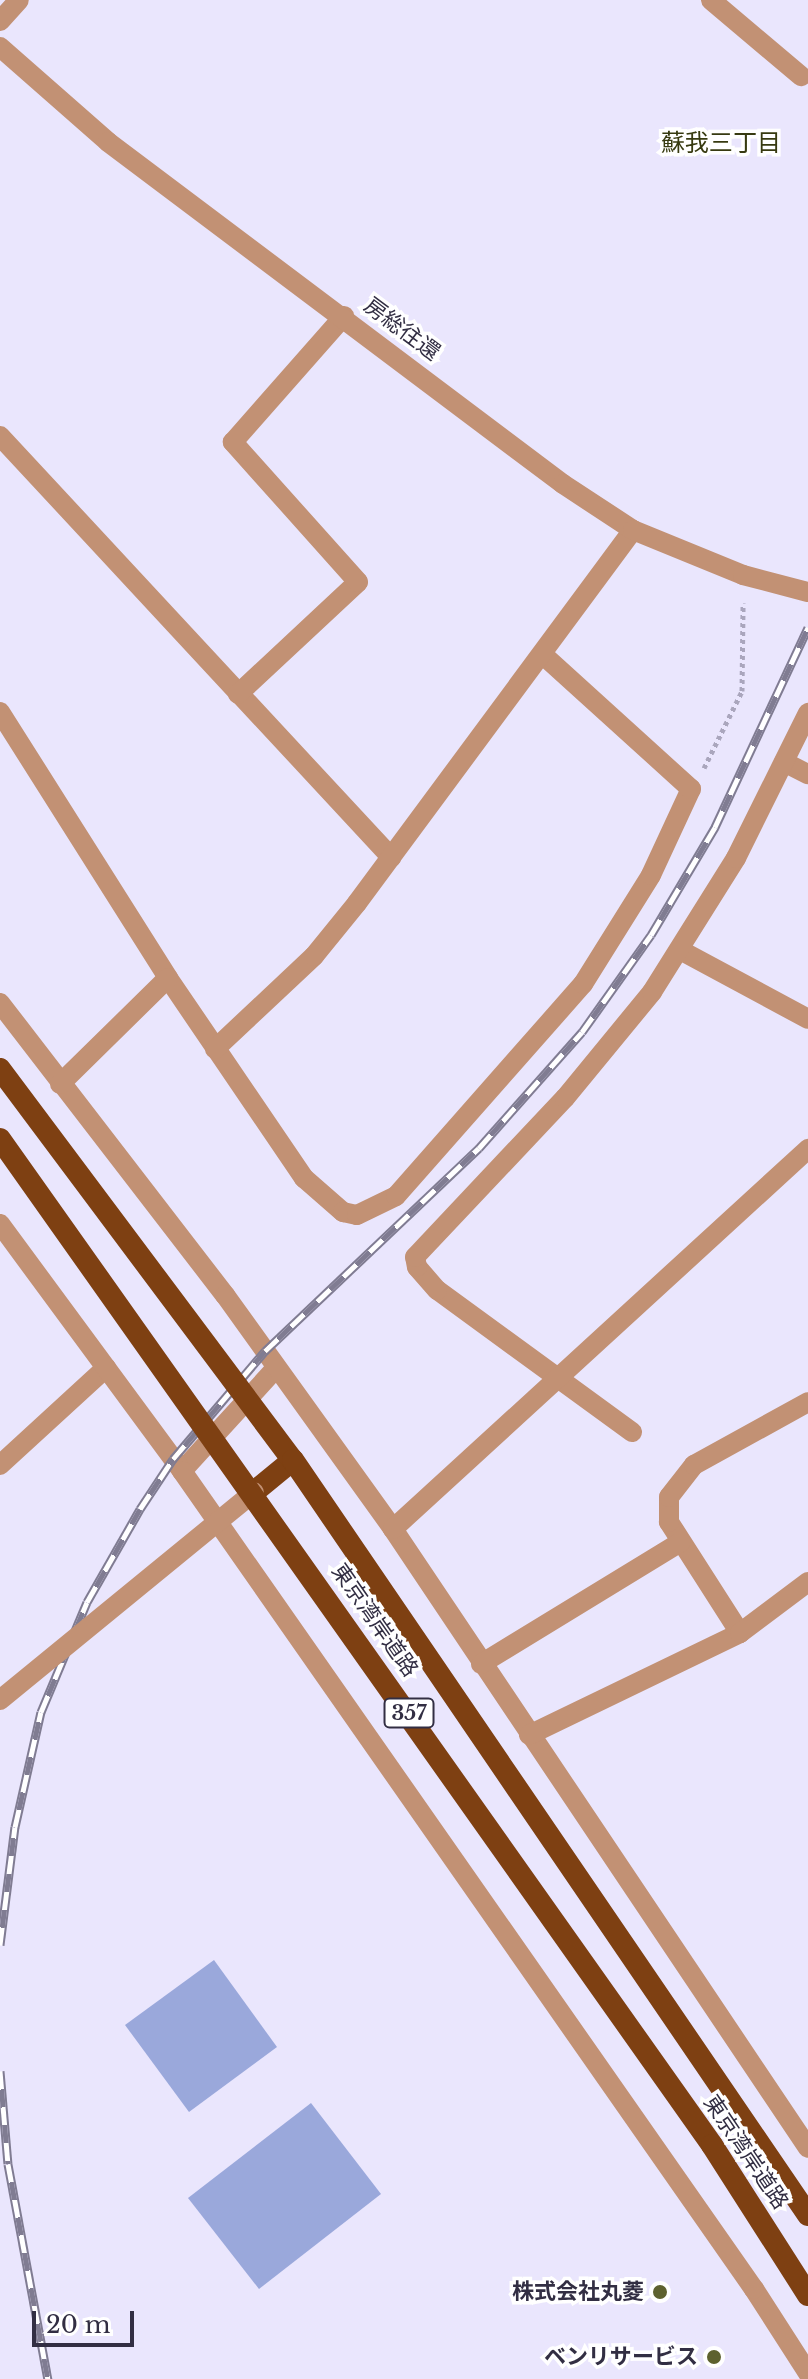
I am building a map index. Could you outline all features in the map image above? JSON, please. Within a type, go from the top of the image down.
[{"type":"highway","name":"東京湾岸道路","points":[[0,1069],[293,1460],[808,2215]]},
{"type":"highway","name":"東京湾岸道路","points":[[0,1139],[254,1492],[712,2145],[808,2295]]},
{"type":"highway","points":[[254,1492],[293,1460]]},
{"type":"street","points":[[0,21],[19,0]]},
{"type":"street","points":[[711,0],[801,76]]},
{"type":"street","name":"房総往還","points":[[0,47],[108,142],[344,316],[563,484],[633,530],[743,575],[808,592]]},
{"type":"street","points":[[238,694],[358,582],[233,442],[344,316]]},
{"type":"street","points":[[0,436],[391,857]]},
{"type":"street","points":[[215,1049],[314,956],[633,530]]},
{"type":"street","points":[[0,712],[168,978],[304,1178],[343,1212],[357,1215],[376,1209],[396,1196],[583,984],[651,875],[691,789],[542,654]]},
{"type":"street","points":[[632,1432],[437,1290],[417,1267],[415,1257],[612,1043],[680,950],[736,858],[808,713]]},
{"type":"street","points":[[784,762],[808,774]]},
{"type":"street","points":[[680,950],[808,1019]]},
{"type":"street","points":[[60,1084],[168,978]]},
{"type":"street","points":[[0,1003],[276,1368],[393,1529],[808,2148]]},
{"type":"street","points":[[393,1529],[555,1377],[808,1149]]},
{"type":"street","points":[[0,1224],[182,1471],[754,2289],[808,2373]]},
{"type":"street","points":[[0,1465],[106,1368]]},
{"type":"street","points":[[182,1471],[276,1368]]},
{"type":"street","points":[[740,1633],[669,1522],[669,1497],[694,1465],[808,1402]]},
{"type":"street","points":[[0,1700],[254,1492]]},
{"type":"street","points":[[481,1664],[681,1542]]},
{"type":"street","points":[[529,1735],[740,1633],[808,1582]]},
{"type":"path","points":[[691,789],[742,691],[743,575]]},
{"type":"building","points":[[214,1960],[277,2047],[189,2112],[125,2025]]},
{"type":"building","points":[[311,2103],[381,2194],[259,2289],[188,2198]]},
{"type":"railway","points":[[0,1945],[15,1827],[41,1712],[87,1602],[140,1509],[173,1459],[265,1351],[479,1148],[582,1032],[651,935],[715,827],[808,628]]},
{"type":"railway","points":[[0,2071],[8,2164],[48,2379]]},
{"type":"place","name":"株式会社丸菱","points":[[660,2292]]},
{"type":"place","name":"ベンリサービス","points":[[714,2357]]},
{"type":"district","name":"蘇我三丁目","points":[[721,143]]}]
